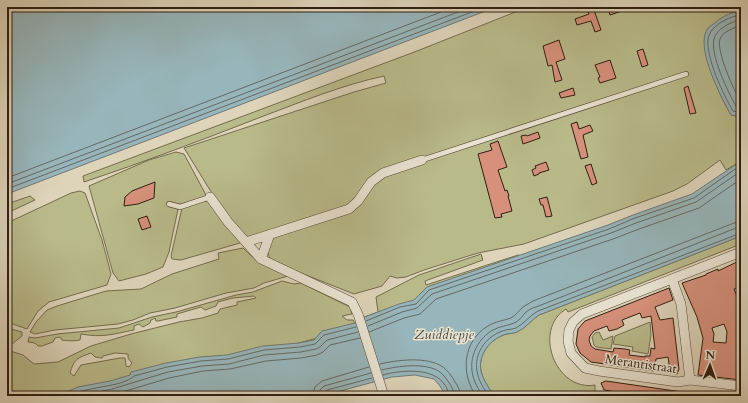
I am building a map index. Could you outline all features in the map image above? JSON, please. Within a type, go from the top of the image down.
[{"type":"street","points":[[246,242],[349,209],[358,202],[371,182],[383,173],[422,160]]},
{"type":"street","points":[[210,197],[228,222],[261,258],[352,302],[358,314],[383,393]]},
{"type":"street","points":[[261,258],[270,234]]},
{"type":"street","points":[[690,380],[681,304],[672,279],[741,252]]},
{"type":"street","name":"Merantistraat","points":[[672,279],[582,314],[573,322],[569,330],[568,341],[571,353],[585,368],[599,371],[678,382],[690,380],[741,386]]},
{"type":"lane","points":[[422,160],[686,74]]},
{"type":"lane","points":[[169,204],[180,207],[210,197]]},
{"type":"green space","points":[[528,7],[741,7],[741,11],[734,12],[706,55],[723,101],[731,115],[741,117],[741,161],[726,170],[720,160],[687,184],[673,191],[524,244],[478,253],[406,277],[397,278],[390,276],[382,286],[354,294],[273,262],[270,258],[268,249],[274,236],[340,215],[366,193],[388,169],[349,206],[247,239],[223,211],[184,148],[354,92],[386,83],[384,76],[322,94],[173,151],[84,182],[83,176],[417,51]]},
{"type":"green space","points":[[176,152],[184,154],[206,195],[205,197],[177,205],[171,202],[168,205],[178,209],[169,252],[163,267],[146,274],[119,281],[113,273],[89,186],[149,160]]},
{"type":"green space","points":[[80,191],[85,193],[102,240],[111,274],[107,285],[49,302],[38,311],[27,329],[7,322],[7,223],[71,193]]},
{"type":"green space","points":[[30,196],[35,200],[7,213],[7,204]]},
{"type":"green space","points":[[203,201],[209,201],[241,241],[240,243],[181,260],[172,259],[171,256],[182,208]]},
{"type":"green space","points":[[741,236],[741,244],[568,312],[566,309],[556,319],[551,331],[550,344],[553,358],[560,370],[569,379],[581,385],[595,385],[595,396],[494,396],[486,384],[481,371],[481,360],[485,350],[496,339],[503,335],[515,333],[539,315]]},
{"type":"green space","points":[[243,248],[258,262],[288,276],[264,283],[254,288],[226,293],[175,308],[150,313],[118,324],[55,330],[35,334],[30,332],[36,322],[47,310],[57,306],[106,291],[141,289],[172,274],[219,259],[218,253]]},
{"type":"green space","points":[[481,254],[483,260],[425,281],[426,285],[518,255],[522,256],[359,326],[320,336],[314,339],[256,354],[60,396],[7,396],[7,350],[23,355],[34,364],[58,362],[91,346],[131,334],[202,318],[218,313],[220,309],[237,305],[237,302],[256,298],[254,296],[233,298],[218,302],[216,306],[205,310],[201,307],[177,314],[177,317],[158,321],[156,321],[155,318],[143,327],[139,324],[134,326],[134,330],[102,336],[81,334],[80,340],[62,340],[60,337],[55,338],[53,342],[38,346],[35,343],[28,342],[29,337],[35,338],[57,334],[119,328],[152,317],[253,292],[282,281],[294,284],[301,283],[350,307],[352,314],[342,316],[347,320],[353,320],[355,323],[362,318],[378,312],[376,297],[419,275]],"holes":[[[91,353],[95,357],[102,358],[103,356],[115,353],[128,354],[128,358],[132,363],[129,367],[126,366],[125,358],[120,358],[81,365],[74,376],[70,373],[73,365],[79,358]]]},
{"type":"green space","points":[[650,322],[651,335],[648,354],[632,351],[633,347],[613,344],[615,336]]},
{"type":"green space","points":[[7,328],[22,332],[22,336],[12,344],[7,343]]},
{"type":"green space","points":[[599,332],[603,340],[613,336],[611,349],[596,347],[594,345],[592,337],[595,333]]},
{"type":"water","points":[[7,7],[496,7],[7,194]]},
{"type":"water","points":[[741,11],[741,117],[731,115],[710,72],[704,47],[705,36],[708,28],[725,16]]},
{"type":"water","name":"Zuiddiepje","points":[[741,161],[741,236],[539,315],[515,333],[503,335],[496,339],[485,350],[480,365],[483,378],[494,396],[446,396],[434,379],[415,375],[392,377],[322,396],[57,396],[78,387],[110,381],[130,375],[131,372],[166,363],[200,357],[227,355],[263,346],[299,343],[314,340],[322,331],[355,323],[362,318],[414,300],[427,287],[608,225],[692,194]]},
{"type":"building","points":[[608,8],[631,8],[610,15]]},
{"type":"building","points":[[594,10],[601,30],[595,32],[591,21],[577,25],[575,19],[589,14],[588,12]]},
{"type":"building","points":[[559,40],[565,59],[556,62],[562,80],[555,82],[552,65],[548,66],[543,46]]},
{"type":"building","points":[[643,49],[648,65],[642,67],[637,51]]},
{"type":"building","points":[[610,60],[616,78],[600,83],[598,78],[600,77],[595,65]]},
{"type":"building","points":[[688,86],[696,113],[690,114],[684,88]]},
{"type":"building","points":[[573,88],[575,95],[561,98],[559,93]]},
{"type":"building","points":[[577,122],[579,129],[590,125],[593,131],[583,135],[588,157],[581,159],[571,124]]},
{"type":"building","points":[[538,132],[540,138],[523,144],[521,136],[527,136]]},
{"type":"building","points":[[498,141],[507,167],[498,170],[505,191],[507,190],[512,211],[501,214],[502,217],[495,218],[478,154],[492,150],[490,144]]},
{"type":"building","points":[[546,162],[549,170],[534,176],[532,170],[536,168],[535,166]]},
{"type":"building","points":[[591,164],[597,183],[592,185],[585,166]]},
{"type":"building","points":[[155,182],[154,198],[138,204],[124,206],[125,197],[132,191]]},
{"type":"building","points":[[547,197],[552,216],[546,217],[543,205],[541,205],[539,199]]},
{"type":"building","points":[[147,216],[151,227],[142,230],[138,219]]},
{"type":"building","points":[[741,260],[741,274],[738,275],[741,286],[734,289],[741,307],[741,380],[698,375],[703,338],[697,317],[682,283],[706,275],[718,269],[718,271]],"holes":[[[724,324],[727,332],[726,343],[713,342],[714,334],[712,328]]]},
{"type":"building","points":[[669,288],[673,300],[655,307],[660,320],[673,318],[679,369],[677,374],[670,371],[668,357],[656,359],[654,371],[591,362],[580,353],[576,344],[578,329],[585,321]],"holes":[[[640,313],[642,318],[651,316],[655,349],[651,348],[650,356],[645,357],[629,355],[630,350],[625,349],[614,348],[613,352],[595,349],[591,346],[589,340],[594,331],[607,326],[609,331],[617,329],[624,325],[622,320]]]},
{"type":"building","points":[[606,381],[682,392],[682,396],[630,396],[630,394],[604,390],[601,383]]}]
